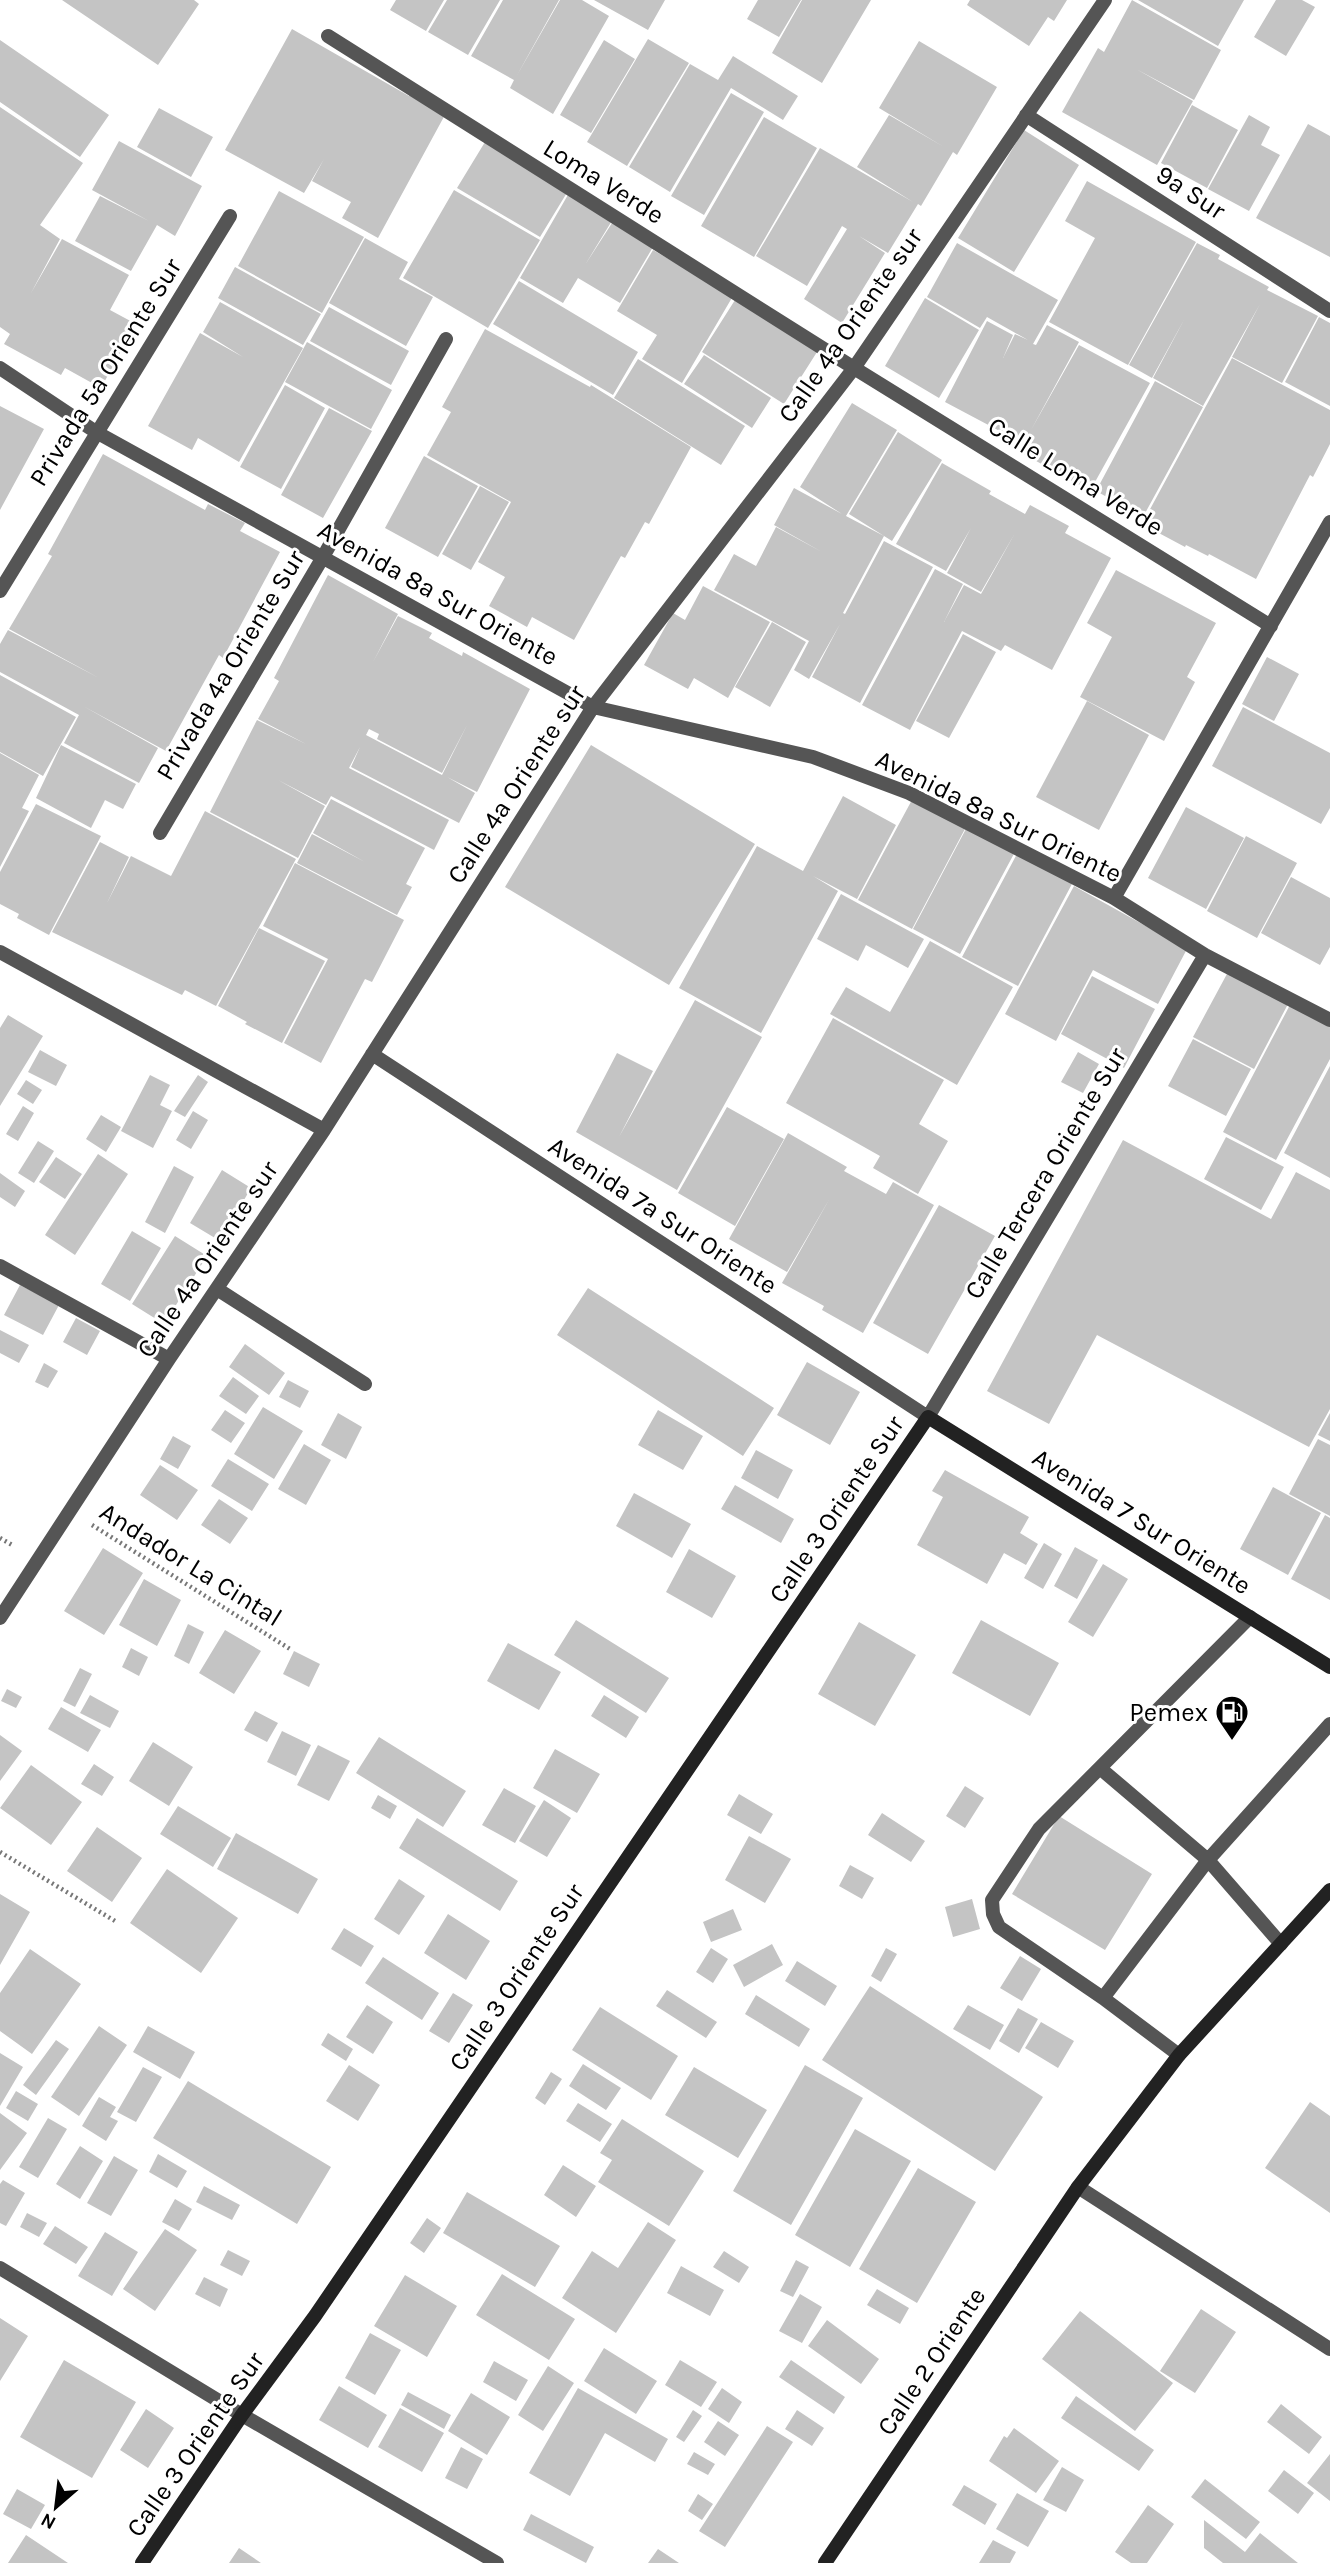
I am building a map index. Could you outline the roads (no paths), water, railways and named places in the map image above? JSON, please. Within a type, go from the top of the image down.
[{"type":"main road","name":"Avenida 7 Sur Oriente","points":[[928,1417],[1330,1667]]},
{"type":"main road","name":"Calle 3 Oriente Sur","points":[[142,2563],[242,2414],[315,2316],[928,1417]]},
{"type":"main road","name":"Calle 2 Oriente","points":[[825,2563],[1078,2187],[1180,2055],[1330,1890]]},
{"type":"street","name":"Calle 4a Oriente sur","points":[[0,1618],[169,1359],[324,1130],[593,707],[854,368],[1105,0]]},
{"type":"street","name":"Loma Verde","points":[[327,36],[854,368]]},
{"type":"street","name":"9a Sur","points":[[1026,115],[1330,311]]},
{"type":"street","name":"Privada 5a Oriente Sur","points":[[0,591],[230,216]]},
{"type":"street","name":"Privada 4a Oriente Sur","points":[[160,833],[323,557],[446,339]]},
{"type":"street","name":"Avenida 8a Sur Oriente","points":[[0,368],[96,432],[593,707],[813,757],[909,793],[1114,898],[1205,955],[1330,1020]]},
{"type":"street","name":"Calle Loma Verde","points":[[854,368],[1271,626]]},
{"type":"street","points":[[1114,898],[1330,522]]},
{"type":"street","points":[[0,952],[324,1130]]},
{"type":"street","name":"Calle Tercera Oriente Sur","points":[[928,1417],[1205,955]]},
{"type":"street","name":"Avenida 7a Sur Oriente","points":[[372,1054],[928,1417]]},
{"type":"street","points":[[0,1266],[169,1359]]},
{"type":"street","points":[[217,1289],[365,1384]]},
{"type":"street","points":[[1180,2055],[999,1927],[993,1914],[992,1900],[1039,1829],[1250,1617]]},
{"type":"street","points":[[1103,1998],[1208,1860],[1330,1724]]},
{"type":"street","points":[[1101,1769],[1208,1860],[1281,1944]]},
{"type":"street","points":[[1078,2187],[1330,2349]]},
{"type":"street","points":[[0,2268],[497,2563]]},
{"type":"place","name":"Pemex","points":[[1232,1742]]}]
